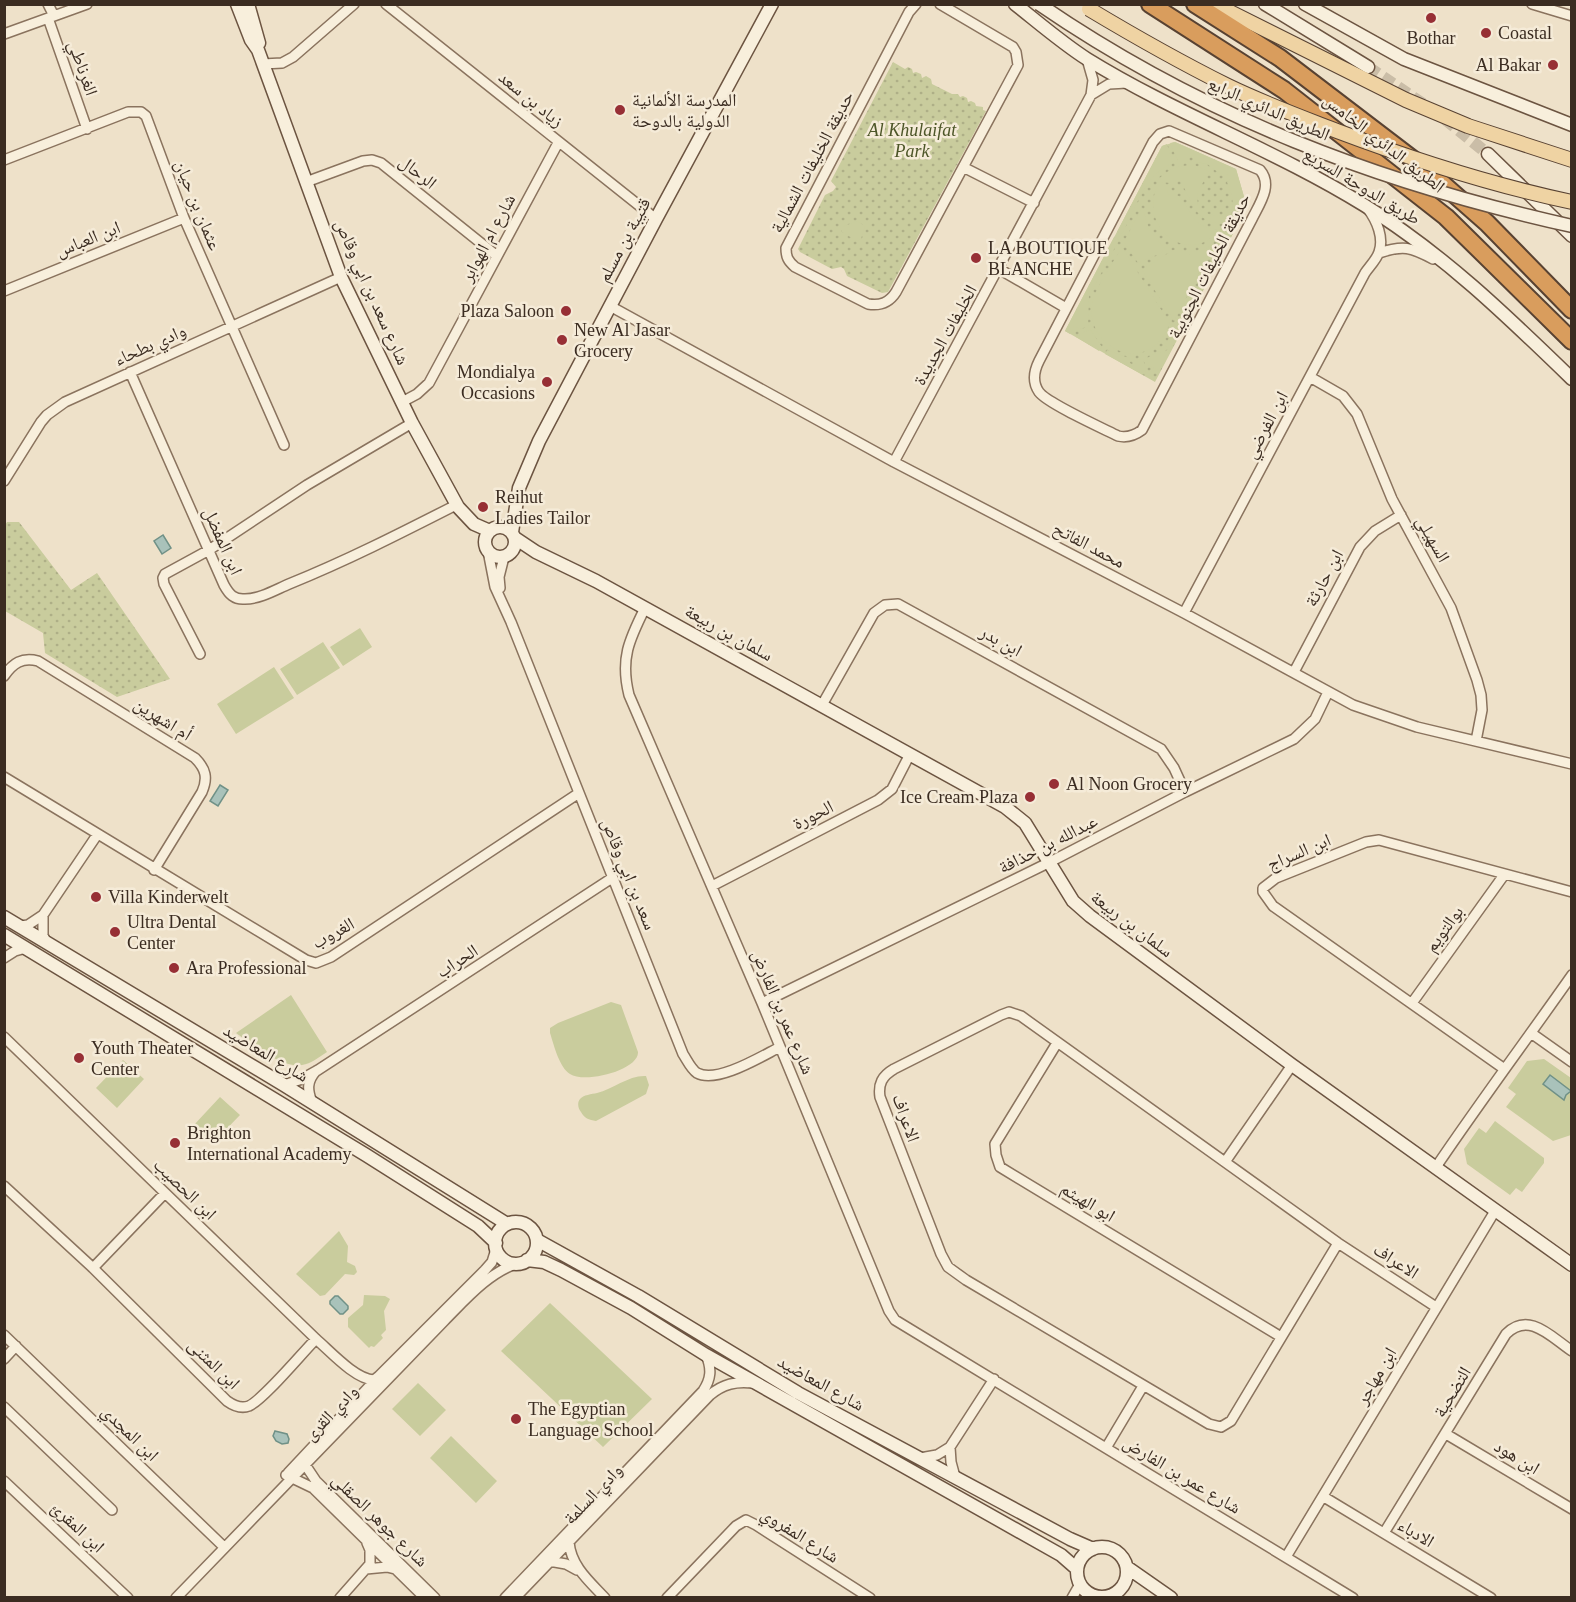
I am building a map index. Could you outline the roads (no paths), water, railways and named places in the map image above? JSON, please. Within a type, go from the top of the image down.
[{"type":"highway","name":"الطريق الدائري الخامس","points":[[1150,4],[1284,90],[1446,217],[1572,341]]},
{"type":"highway","name":"الطريق الدائري الخامس","points":[[1195,4],[1280,58],[1428,171],[1487,223],[1572,310]]},
{"type":"main road","points":[[1214,4],[1357,77],[1416,104],[1468,126],[1572,160]]},
{"type":"main road","name":"الطريق الدائري الرابع","points":[[1085,7],[1152,46],[1230,86],[1309,120],[1455,172],[1572,202]]},
{"type":"street","name":"الغرناطي","points":[[48,4],[87,129]]},
{"type":"street","points":[[4,34],[87,4]]},
{"type":"street","name":"شارع سعد بن ابي وقاص","points":[[237,4],[251,40],[258,50],[341,277],[412,423],[464,521],[488,550],[495,587],[502,602]]},
{"type":"street","name":"شارع سعد بن ابي وقاص","points":[[248,4],[257,33],[258,50]]},
{"type":"street","points":[[263,64],[282,63],[293,57],[354,4]]},
{"type":"street","name":"زياد بن سعد","points":[[386,4],[656,219]]},
{"type":"street","name":"حديقة الخليفات الشمالية","points":[[916,4],[909,12],[786,248],[789,262],[795,267],[868,304],[881,305],[896,292],[1015,70],[1018,58],[1016,52],[1008,44],[940,4]]},
{"type":"street","name":"طريق الدوحة السريع","points":[[1015,4],[1087,58],[1131,84],[1266,151],[1364,205],[1423,244],[1500,309],[1572,379]]},
{"type":"street","name":"الطريق الدائري الرابع","points":[[1039,4],[1123,58],[1200,99],[1289,140],[1398,181],[1463,200],[1572,226]]},
{"type":"street","points":[[1265,4],[1368,67]]},
{"type":"street","points":[[1305,4],[1404,59],[1572,125]]},
{"type":"street","points":[[1532,4],[1572,16]]},
{"type":"street","name":"قتيبة بن مسلم","points":[[493,529],[507,513],[517,496],[539,441],[767,7]]},
{"type":"street","name":"الخليفات الجديدة","points":[[894,462],[1091,95],[1093,73],[1087,58]]},
{"type":"street","points":[[1091,95],[1109,84],[1131,84]]},
{"type":"street","name":"عثمان بن حيان","points":[[4,160],[128,112],[141,112],[146,116],[184,218],[284,445]]},
{"type":"street","name":"حديقة الخليفات الجنوبية","points":[[1174,132],[1254,166],[1264,175],[1266,188],[1252,219],[1163,392],[1142,430],[1137,434],[1131,437],[1118,436],[1044,397],[1035,384],[1035,368],[1066,308],[1153,142],[1160,134],[1174,132]]},
{"type":"street","name":"شارع ام الهوابر","points":[[402,402],[417,394],[429,383],[558,143]]},
{"type":"street","points":[[1488,154],[1572,236]]},
{"type":"street","name":"الرحال","points":[[306,182],[363,161],[372,160],[381,163],[497,255]]},
{"type":"street","points":[[963,167],[1034,203]]},
{"type":"street","points":[[1364,205],[1370,211],[1378,227],[1379,253],[1404,247],[1416,250],[1456,270]]},
{"type":"street","name":"ابن العباس","points":[[4,291],[184,218]]},
{"type":"street","name":"ابن الفرضي","points":[[1184,613],[1365,273],[1379,253]]},
{"type":"street","points":[[999,269],[1066,308]]},
{"type":"street","name":"وادي بطحاء","points":[[4,481],[47,415],[65,402],[341,277]]},
{"type":"street","name":"محمد الفاتح","points":[[610,306],[894,462],[1184,613],[1353,705],[1417,727],[1572,764]]},
{"type":"street","name":"ابن المفضل","points":[[130,372],[229,594],[236,599],[246,600],[256,597],[356,556],[457,506]]},
{"type":"street","name":"السهيلي","points":[[1310,377],[1343,396],[1357,414],[1384,482],[1451,608],[1478,680],[1482,710],[1476,741]]},
{"type":"street","points":[[200,654],[164,584],[163,578],[167,572],[209,550],[307,485],[412,423]]},
{"type":"street","name":"قتيبة بن مسلم","points":[[513,535],[517,496]]},
{"type":"street","name":"شارع سعد بن ابي وقاص","points":[[457,506],[474,524],[493,529]]},
{"type":"street","name":"ابن حارثة","points":[[1294,672],[1359,547],[1375,531],[1401,515]]},
{"type":"street","points":[[502,602],[499,577],[507,555],[515,546],[513,535],[504,527],[493,529],[486,537],[488,550],[495,556],[507,555]]},
{"type":"street","name":"سلمان بن ربيعة","points":[[513,535],[547,557],[822,705],[1014,814],[1025,823],[1073,901],[1090,916],[1292,1065],[1572,1265]]},
{"type":"street","name":"سلمان بن ربيعة","points":[[507,555],[547,557]]},
{"type":"street","name":"سعد بن ابي وقاص","points":[[502,602],[683,1054],[695,1072],[708,1075],[729,1071],[780,1047]]},
{"type":"street","name":"ابن بدر","points":[[822,705],[874,613],[885,605],[898,604],[1161,749],[1174,768],[1185,792]]},
{"type":"street","name":"شارع عمر بن الفارض","points":[[645,608],[626,651],[624,666],[629,695],[762,1003],[889,1311],[895,1320],[1353,1598]]},
{"type":"street","name":"أم اشهرين","points":[[4,676],[12,665],[19,661],[26,659],[38,661],[195,758],[203,766],[206,783],[202,792],[154,870]]},
{"type":"street","name":"عبدالله بن حذافة","points":[[762,1003],[1294,739],[1315,720],[1328,692]]},
{"type":"street","name":"الحورة","points":[[712,886],[878,800],[892,789],[910,754]]},
{"type":"street","name":"الغروب","points":[[4,777],[154,870],[306,960],[316,963],[323,962],[579,793]]},
{"type":"street","points":[[20,926],[28,926],[43,915],[97,835]]},
{"type":"street","name":"ابن السراج","points":[[1503,1068],[1273,906],[1263,892],[1263,888],[1276,878],[1366,842],[1379,840],[1572,892]]},
{"type":"street","name":"بوالتويم","points":[[1412,1003],[1504,875]]},
{"type":"street","name":"الحراب","points":[[284,1084],[302,1079],[318,1070],[612,878]]},
{"type":"street","points":[[43,915],[43,935],[46,942]]},
{"type":"street","name":"شارع المعاضيد","points":[[4,917],[284,1084],[507,1224]]},
{"type":"street","name":"شارع المعاضيد","points":[[4,935],[366,1155],[478,1226],[496,1246]]},
{"type":"street","points":[[4,958],[15,951],[26,948]]},
{"type":"street","points":[[1436,1167],[1503,1068],[1531,1034],[1571,975]]},
{"type":"street","name":"الاعراف","points":[[1338,1243],[1231,1420],[1224,1425],[1209,1424],[954,1273],[948,1267],[880,1098],[879,1086],[887,1073],[1001,1015],[1009,1012],[1020,1016],[1338,1243],[1436,1307]]},
{"type":"street","points":[[1531,1034],[1572,1062]]},
{"type":"street","name":"ابن الحصيب","points":[[4,1037],[316,1339],[366,1380],[374,1380],[379,1376]]},
{"type":"street","name":"ابو الهيثم","points":[[1057,1042],[995,1144],[1000,1167],[1281,1337]]},
{"type":"street","points":[[1225,1162],[1292,1065]]},
{"type":"street","points":[[313,1103],[308,1088],[312,1076],[318,1070]]},
{"type":"street","name":"ابن المثنى","points":[[4,1186],[93,1268],[227,1401],[237,1407],[248,1406],[260,1397],[316,1339]]},
{"type":"street","points":[[93,1268],[165,1193]]},
{"type":"street","name":"ابن مهاجر","points":[[1287,1557],[1495,1211]]},
{"type":"street","points":[[515,1222],[528,1226],[534,1232],[537,1240],[535,1252],[523,1262],[505,1260],[496,1246],[499,1231],[507,1224],[515,1222]]},
{"type":"street","name":"شارع المعاضيد","points":[[537,1240],[638,1296],[798,1393],[1093,1549]]},
{"type":"street","name":"وادي القرى","points":[[303,1461],[357,1398],[485,1270],[495,1256],[496,1246]]},
{"type":"street","name":"شارع المعاضيد","points":[[523,1262],[544,1262],[631,1308],[706,1355],[1061,1555],[1077,1569]]},
{"type":"street","name":"وادي القرى","points":[[176,1598],[303,1461],[459,1307],[502,1269],[523,1262]]},
{"type":"street","name":"التضحية","points":[[1384,1533],[1506,1334],[1514,1326],[1530,1324],[1572,1351]]},
{"type":"street","name":"ابن المجدي","points":[[4,1335],[222,1546]]},
{"type":"street","points":[[4,1359],[16,1346]]},
{"type":"street","name":"وادي السلمة","points":[[506,1598],[703,1391],[711,1374],[706,1355]]},
{"type":"street","name":"ابن الحصيب","points":[[344,1364],[362,1384],[363,1391],[357,1398]]},
{"type":"street","points":[[920,1458],[937,1455],[950,1447],[994,1379]]},
{"type":"street","name":"وادي السلمة","points":[[515,1598],[710,1395],[725,1385],[755,1383]]},
{"type":"street","points":[[1106,1448],[1143,1386]]},
{"type":"street","points":[[4,1407],[112,1510]]},
{"type":"street","name":"ابن هود","points":[[1446,1434],[1572,1509]]},
{"type":"street","points":[[950,1447],[955,1477]]},
{"type":"street","name":"شارع جوهر الصقلي","points":[[303,1461],[316,1482],[435,1598]]},
{"type":"street","name":"شارع جوهر الصقلي","points":[[288,1477],[313,1488],[425,1598]]},
{"type":"street","name":"ابن المقرئ","points":[[4,1481],[128,1598]]},
{"type":"street","name":"الادباء","points":[[1324,1497],[1491,1598]]},
{"type":"street","name":"شارع المفروي","points":[[667,1598],[736,1526],[746,1520],[756,1524],[870,1598]]},
{"type":"street","points":[[340,1598],[370,1564],[370,1550],[366,1541]]},
{"type":"street","points":[[569,1542],[570,1552],[580,1571],[605,1598]]},
{"type":"street","name":"وادي القرى","points":[[168,1598],[222,1546]]},
{"type":"street","points":[[1128,1568],[1124,1586],[1105,1597],[1088,1593],[1080,1584],[1077,1569],[1082,1557],[1093,1549],[1104,1547],[1115,1550],[1123,1557],[1128,1568],[1171,1598]]},
{"type":"street","points":[[549,1561],[566,1564],[580,1571]]},
{"type":"street","points":[[366,1569],[387,1566],[395,1569]]},
{"type":"street","points":[[1072,1598],[1080,1584]]},
{"type":"water","points":[[163,535],[171,548],[162,554],[154,541]]},
{"type":"water","points":[[220,785],[228,790],[218,806],[210,801]]},
{"type":"water","points":[[1550,1075],[1571,1091],[1564,1100],[1543,1084]]},
{"type":"water","points":[[335,1296],[338,1296],[348,1306],[343,1314],[340,1314],[330,1304]]},
{"type":"water","points":[[275,1431],[287,1434],[288,1443],[282,1444],[276,1441],[273,1436]]},
{"type":"tunnel","points":[[1368,67],[1423,104]]},
{"type":"tunnel","points":[[1445,119],[1488,154]]},
{"type":"place","name":"Bothar","points":[[1431,18]]},
{"type":"place","name":"Coastal","points":[[1486,33]]},
{"type":"place","name":"Al Bakar","points":[[1553,65]]},
{"type":"place","name":"المدرسة الألمانية الدولية بالدوحة","points":[[620,110]]},
{"type":"place","name":"LA BOUTIQUE BLANCHE","points":[[976,258]]},
{"type":"place","name":"Plaza Saloon","points":[[566,311]]},
{"type":"place","name":"New Al Jasar Grocery","points":[[562,340]]},
{"type":"place","name":"Mondialya Occasions","points":[[547,382]]},
{"type":"place","name":"Reihut Ladies Tailor","points":[[483,507]]},
{"type":"place","name":"Al Noon Grocery","points":[[1054,784]]},
{"type":"place","name":"Ice Cream Plaza","points":[[1030,797]]},
{"type":"place","name":"Villa Kinderwelt","points":[[96,897]]},
{"type":"place","name":"Ultra Dental Center","points":[[115,932]]},
{"type":"place","name":"Ara Professional","points":[[174,968]]},
{"type":"place","name":"Youth Theater Center","points":[[79,1058]]},
{"type":"place","name":"Brighton International Academy","points":[[175,1143]]},
{"type":"place","name":"The Egyptian Language School","points":[[516,1419]]},
{"type":"park label","name":"Al Khulaifat Park","points":[[912,140]]}]
